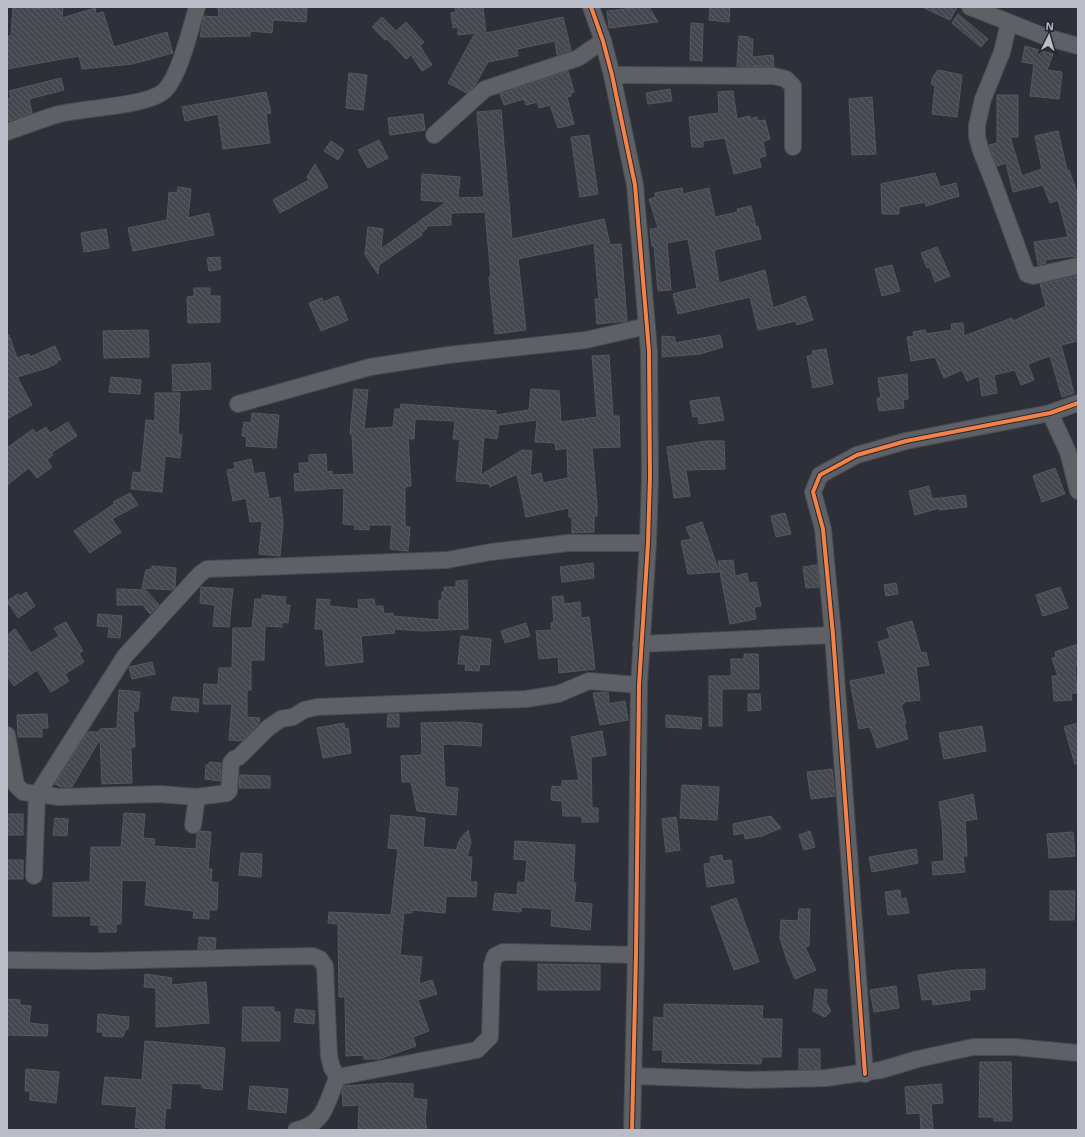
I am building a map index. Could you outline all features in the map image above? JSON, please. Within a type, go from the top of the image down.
[{"type":"street","points":[[7,132],[59,114],[148,100],[163,92],[170,84],[188,41],[197,7]]},
{"type":"street","points":[[591,7],[603,41],[612,75],[636,185],[649,351],[650,469],[648,543],[638,685],[636,955],[632,1130]]},
{"type":"street","points":[[970,7],[1046,37],[1078,46]]},
{"type":"street","points":[[1009,23],[1002,52],[983,99],[977,125],[981,151],[994,181],[1027,274],[1033,276],[1078,266]]},
{"type":"street","points":[[434,135],[485,89],[578,58],[603,41]]},
{"type":"street","points":[[612,75],[774,76],[786,79],[793,86],[793,147]]},
{"type":"street","points":[[238,404],[370,367],[448,355],[586,340],[647,326]]},
{"type":"street","points":[[865,1074],[833,635],[823,529],[813,492],[820,475],[857,455],[906,441],[1050,413],[1078,403]]},
{"type":"street","points":[[1050,413],[1068,452],[1078,491]]},
{"type":"street","points":[[34,876],[37,795],[125,656],[200,574],[208,568],[447,560],[491,552],[568,543],[648,543]]},
{"type":"street","points":[[641,644],[735,638],[833,635]]},
{"type":"street","points":[[7,735],[16,785],[23,792],[59,797],[159,794],[197,797],[227,793],[229,791],[231,763],[234,759],[239,757],[281,718],[293,717],[304,710],[317,707],[526,699],[558,694],[589,681],[638,685]]},
{"type":"street","points":[[193,825],[197,797]]},
{"type":"street","points":[[338,1077],[477,1050],[490,1037],[492,965],[494,956],[503,952],[636,955]]},
{"type":"street","points":[[7,960],[96,961],[313,956],[320,959],[325,966],[329,1056],[332,1068],[338,1077]]},
{"type":"street","points":[[634,1076],[748,1080],[826,1078],[865,1074],[973,1047],[1015,1047],[1078,1053]]},
{"type":"street","points":[[296,1130],[302,1129],[319,1119],[328,1104],[332,1088],[338,1077]]},
{"type":"building","points":[[13,7],[47,9],[47,7],[63,7],[62,18],[95,8],[96,14],[103,12],[114,47],[167,32],[173,53],[132,64],[82,69],[79,56],[7,69],[7,36],[11,36]]},
{"type":"building","points":[[218,7],[307,8],[306,22],[273,20],[272,33],[250,31],[250,36],[200,37],[204,16],[219,17]]},
{"type":"building","points":[[455,7],[483,7],[486,33],[563,17],[571,50],[557,55],[555,41],[517,49],[518,56],[488,62],[475,85],[467,93],[448,83],[475,33],[458,35],[458,27],[453,28],[451,13],[456,12]]},
{"type":"building","points":[[649,7],[658,22],[609,28],[607,11]]},
{"type":"building","points":[[710,7],[730,7],[729,22],[709,20]]},
{"type":"building","points":[[922,7],[957,7],[950,20]]},
{"type":"building","points":[[958,14],[988,39],[981,47],[952,23]]},
{"type":"building","points":[[382,17],[396,31],[406,22],[424,42],[420,46],[432,65],[422,71],[411,55],[406,59],[387,39],[385,40],[372,27]]},
{"type":"building","points":[[691,23],[703,24],[702,61],[690,60]]},
{"type":"building","points":[[739,36],[753,39],[752,57],[773,55],[774,67],[737,66]]},
{"type":"building","points":[[1025,46],[1053,54],[1047,70],[1062,72],[1059,99],[1030,96],[1034,64],[1022,62]]},
{"type":"building","points":[[938,70],[962,75],[957,117],[932,114],[935,86],[931,84],[933,77]]},
{"type":"building","points":[[568,71],[574,92],[571,93],[571,96],[567,97],[574,124],[558,128],[550,105],[539,108],[537,102],[526,105],[524,99],[504,105],[500,94]]},
{"type":"building","points":[[349,73],[367,75],[363,110],[346,108]]},
{"type":"building","points":[[61,78],[64,90],[29,99],[32,113],[9,121],[7,99],[11,98],[9,91]]},
{"type":"building","points":[[670,89],[672,101],[648,104],[646,93]]},
{"type":"building","points":[[733,91],[737,119],[750,116],[750,119],[757,117],[758,121],[765,120],[770,139],[763,142],[766,156],[759,158],[761,167],[734,174],[725,138],[703,141],[703,147],[692,147],[689,117],[719,113],[718,92]]},
{"type":"building","points":[[266,92],[271,113],[266,114],[270,143],[223,149],[218,114],[185,121],[182,107]]},
{"type":"building","points":[[997,95],[1018,95],[1018,137],[1010,137],[1022,176],[1042,169],[1035,136],[1058,131],[1067,170],[1069,170],[1078,195],[1078,257],[1073,256],[1045,260],[1046,263],[1038,265],[1034,242],[1068,237],[1058,200],[1050,203],[1043,185],[1013,192],[1006,163],[997,166],[989,145],[997,143]]},
{"type":"building","points":[[872,97],[876,154],[852,155],[849,99]]},
{"type":"building","points":[[501,110],[512,239],[604,219],[610,245],[621,244],[627,321],[597,324],[595,299],[599,299],[594,243],[518,259],[526,330],[495,334],[489,277],[491,276],[485,212],[451,213],[451,225],[425,226],[427,228],[421,233],[422,235],[379,265],[378,274],[365,255],[368,227],[383,229],[381,249],[446,202],[421,200],[422,174],[460,177],[458,198],[484,197],[477,112]]},
{"type":"building","points":[[423,114],[425,130],[390,135],[388,118]]},
{"type":"building","points":[[589,135],[598,194],[580,197],[571,137]]},
{"type":"building","points":[[379,140],[388,158],[368,168],[358,150]]},
{"type":"building","points":[[331,141],[344,150],[338,160],[324,151]]},
{"type":"building","points":[[315,164],[328,187],[280,213],[273,200],[309,180],[307,177]]},
{"type":"building","points":[[935,173],[940,187],[956,183],[959,196],[926,206],[925,202],[899,207],[899,214],[882,214],[881,184]]},
{"type":"building","points":[[178,187],[191,189],[188,218],[209,213],[214,235],[133,251],[128,228],[167,220],[169,192],[177,193]]},
{"type":"building","points":[[682,188],[683,194],[709,188],[715,217],[738,212],[737,209],[751,206],[756,227],[758,226],[761,239],[714,250],[719,283],[765,270],[773,308],[805,296],[813,320],[797,325],[796,321],[758,330],[750,297],[678,314],[673,294],[697,288],[688,239],[667,243],[671,290],[658,291],[654,246],[652,246],[650,229],[658,228],[649,199],[656,197],[655,193]]},
{"type":"building","points":[[106,229],[109,248],[84,252],[81,233]]},
{"type":"building","points":[[937,247],[950,276],[935,282],[930,267],[927,268],[921,253]]},
{"type":"building","points":[[220,257],[221,269],[209,271],[207,258]]},
{"type":"building","points":[[892,265],[900,291],[882,296],[875,269]]},
{"type":"building","points":[[1078,276],[1078,341],[1061,345],[1074,393],[1062,397],[1050,356],[1028,364],[1034,380],[1021,385],[1015,370],[994,375],[997,393],[982,396],[979,376],[967,381],[962,370],[944,378],[935,357],[911,361],[907,337],[914,336],[913,332],[925,330],[926,334],[952,330],[951,324],[963,323],[964,336],[1012,318],[1013,321],[1046,306],[1040,284]]},
{"type":"building","points":[[194,288],[210,288],[210,296],[220,296],[220,322],[188,323],[187,297],[194,296]]},
{"type":"building","points":[[338,296],[348,320],[321,331],[309,303],[322,298],[323,302]]},
{"type":"building","points":[[148,330],[149,357],[104,358],[103,331]]},
{"type":"building","points":[[7,335],[9,335],[17,358],[29,354],[30,357],[55,346],[61,360],[57,360],[57,363],[47,368],[17,377],[32,405],[7,419]]},
{"type":"building","points":[[720,335],[723,347],[700,354],[662,357],[662,336],[675,337],[675,343]]},
{"type":"building","points":[[826,349],[833,384],[813,388],[807,356],[813,355],[812,351]]},
{"type":"building","points":[[609,355],[613,416],[619,416],[620,447],[592,448],[597,505],[597,516],[594,516],[594,532],[572,533],[572,517],[569,517],[569,508],[526,517],[517,474],[490,487],[489,484],[456,481],[460,439],[453,439],[455,423],[453,421],[415,419],[414,439],[408,439],[411,486],[405,487],[405,526],[410,527],[408,551],[390,549],[392,525],[369,525],[369,530],[354,529],[355,525],[343,524],[344,488],[295,491],[294,474],[300,473],[299,463],[309,463],[309,455],[326,454],[327,472],[332,471],[332,475],[354,474],[352,435],[350,434],[354,389],[368,390],[364,429],[393,427],[395,409],[400,409],[401,404],[496,411],[496,415],[529,410],[531,389],[559,391],[561,422],[597,417],[592,356]],"holes":[[[537,420],[535,442],[555,443],[556,450],[567,448],[568,478],[543,483],[541,473],[530,476],[532,451],[522,450],[481,475],[484,437],[497,439],[499,425]]]},
{"type":"building","points":[[210,363],[211,389],[173,391],[172,365]]},
{"type":"building","points":[[907,374],[908,399],[903,400],[904,408],[879,411],[877,398],[881,398],[878,378]]},
{"type":"building","points":[[111,377],[141,380],[140,394],[109,392]]},
{"type":"building","points":[[155,393],[180,393],[178,434],[182,435],[180,458],[165,456],[162,492],[131,489],[133,472],[141,473],[146,420],[155,421]]},
{"type":"building","points":[[719,397],[724,420],[699,424],[698,416],[693,417],[690,401]]},
{"type":"building","points":[[252,413],[279,415],[276,448],[246,446],[247,437],[242,436],[244,422],[251,423]]},
{"type":"building","points":[[68,422],[77,436],[51,453],[53,455],[47,460],[52,467],[37,478],[29,468],[7,485],[7,448],[33,429],[36,433],[46,427],[50,433]]},
{"type":"building","points":[[707,441],[724,441],[725,469],[686,470],[690,496],[674,498],[667,447]]},
{"type":"building","points":[[251,459],[254,474],[264,472],[269,499],[280,497],[283,522],[280,556],[259,554],[262,521],[250,522],[246,498],[233,501],[227,470],[235,469],[234,463]]},
{"type":"building","points":[[1055,468],[1065,494],[1042,502],[1033,476]]},
{"type":"building","points":[[929,486],[932,499],[965,495],[967,507],[939,510],[939,508],[915,515],[909,491]]},
{"type":"building","points":[[130,493],[138,505],[112,519],[121,532],[90,553],[74,531],[114,504],[113,502]]},
{"type":"building","points":[[785,513],[791,534],[776,537],[771,516]]},
{"type":"building","points":[[702,522],[719,572],[688,574],[681,541],[691,539],[686,527]]},
{"type":"building","points":[[733,560],[735,576],[747,573],[749,583],[756,582],[761,606],[754,607],[756,619],[730,624],[718,561]]},
{"type":"building","points":[[593,563],[594,578],[562,582],[560,567]]},
{"type":"building","points":[[817,565],[819,587],[806,588],[803,567]]},
{"type":"building","points":[[152,566],[176,568],[175,588],[172,590],[142,588],[146,570],[152,569]]},
{"type":"building","points":[[467,580],[468,629],[423,631],[394,629],[395,633],[361,636],[363,662],[326,666],[323,629],[315,629],[317,599],[330,600],[329,606],[359,609],[358,600],[374,599],[375,606],[383,606],[384,614],[393,613],[393,616],[439,620],[439,600],[442,600],[442,592],[445,592],[444,587],[456,587],[456,581]]},
{"type":"building","points":[[896,583],[898,594],[886,596],[884,585]]},
{"type":"building","points":[[201,587],[233,589],[229,627],[213,626],[215,605],[200,603]]},
{"type":"building","points":[[1060,587],[1068,608],[1043,616],[1036,595]]},
{"type":"building","points":[[117,589],[146,590],[159,605],[150,614],[143,605],[117,605]]},
{"type":"building","points":[[26,592],[35,606],[18,618],[7,601],[18,594],[20,596]]},
{"type":"building","points":[[262,595],[286,597],[285,605],[290,605],[288,623],[282,622],[282,627],[265,626],[264,660],[251,660],[251,690],[247,690],[247,717],[260,718],[259,723],[242,741],[229,740],[232,704],[203,704],[204,684],[218,685],[219,668],[232,668],[233,628],[252,628],[255,599],[262,599]]},
{"type":"building","points":[[563,596],[564,604],[580,602],[581,618],[589,617],[595,669],[559,673],[558,657],[539,659],[536,631],[552,630],[551,623],[554,622],[552,597]]},
{"type":"building","points":[[98,614],[122,616],[120,638],[108,637],[109,627],[97,626]]},
{"type":"building","points":[[912,621],[921,653],[926,652],[929,665],[916,667],[920,700],[904,702],[904,704],[901,704],[908,739],[877,748],[870,727],[859,729],[850,681],[886,674],[878,642],[890,638],[887,628]]},
{"type":"building","points":[[66,622],[83,651],[79,653],[84,662],[65,674],[69,681],[51,692],[37,670],[14,686],[7,676],[7,635],[15,629],[31,653],[59,636],[54,628]]},
{"type":"building","points":[[526,623],[530,636],[505,643],[501,631]]},
{"type":"building","points":[[461,636],[491,639],[489,665],[480,664],[479,671],[465,670],[466,664],[458,664]]},
{"type":"building","points":[[1078,644],[1078,665],[1075,666],[1077,693],[1071,693],[1072,700],[1054,701],[1052,676],[1058,676],[1052,658],[1056,657],[1055,652]]},
{"type":"building","points":[[744,654],[758,654],[759,689],[722,689],[722,726],[709,726],[709,676],[731,676],[731,659],[744,659]]},
{"type":"building","points":[[152,662],[155,674],[132,679],[129,667]]},
{"type":"building","points":[[119,690],[140,692],[138,711],[133,711],[135,747],[131,747],[132,783],[102,784],[100,739],[72,787],[61,787],[55,784],[88,732],[100,732],[100,729],[117,728]]},
{"type":"building","points":[[608,692],[609,704],[625,701],[628,720],[600,725],[593,693]]},
{"type":"building","points":[[748,694],[760,694],[761,710],[748,711]]},
{"type":"building","points":[[173,697],[199,699],[198,712],[171,710]]},
{"type":"building","points":[[47,714],[48,728],[42,728],[42,737],[18,737],[17,715]]},
{"type":"building","points":[[388,714],[399,714],[399,727],[387,727]]},
{"type":"building","points":[[666,715],[702,718],[701,729],[666,727]]},
{"type":"building","points":[[463,722],[482,724],[481,746],[443,745],[445,787],[458,788],[456,815],[417,811],[411,782],[402,782],[401,756],[422,755],[421,723]]},
{"type":"building","points":[[344,723],[345,729],[348,728],[351,753],[323,758],[317,728]]},
{"type":"building","points":[[1078,723],[1078,764],[1075,764],[1064,727]]},
{"type":"building","points":[[982,726],[986,751],[944,759],[939,733]]},
{"type":"building","points":[[602,731],[606,755],[591,757],[592,808],[598,808],[598,822],[582,822],[582,816],[563,816],[562,801],[551,800],[552,786],[562,787],[562,781],[579,780],[571,737]]},
{"type":"building","points":[[209,762],[221,763],[220,781],[205,779],[206,765],[209,765]]},
{"type":"building","points":[[832,769],[835,796],[811,799],[807,772]]},
{"type":"building","points":[[240,775],[270,776],[270,788],[239,788]]},
{"type":"building","points":[[682,785],[719,787],[717,820],[680,818]]},
{"type":"building","points":[[973,794],[977,819],[965,821],[967,856],[963,856],[965,872],[933,875],[932,862],[944,861],[942,823],[939,802]]},
{"type":"building","points":[[124,813],[145,814],[143,838],[155,839],[154,846],[196,849],[197,834],[200,831],[211,832],[208,869],[212,869],[211,882],[218,883],[217,910],[209,910],[209,919],[193,918],[194,911],[145,905],[147,881],[122,880],[121,924],[116,924],[116,932],[99,932],[99,925],[91,925],[91,916],[53,916],[53,883],[90,882],[91,847],[121,847]]},
{"type":"building","points":[[7,814],[23,814],[23,835],[7,835]]},
{"type":"building","points":[[391,815],[425,818],[423,847],[456,850],[460,839],[468,830],[471,842],[467,857],[472,857],[470,882],[477,882],[476,897],[446,896],[445,913],[412,910],[412,913],[404,913],[400,955],[422,957],[419,984],[432,980],[437,994],[418,1000],[429,1031],[413,1037],[416,1046],[379,1059],[364,1059],[364,1055],[346,1056],[345,997],[339,997],[338,924],[328,923],[329,912],[391,915],[398,849],[388,848]]},
{"type":"building","points":[[771,816],[781,828],[762,836],[745,839],[744,833],[734,835],[733,824]]},
{"type":"building","points":[[676,817],[680,850],[666,852],[662,819]]},
{"type":"building","points":[[55,818],[68,819],[67,836],[53,835]]},
{"type":"building","points":[[810,831],[815,847],[804,850],[799,835]]},
{"type":"building","points":[[1073,832],[1075,856],[1049,858],[1047,834]]},
{"type":"building","points":[[515,841],[575,845],[573,883],[576,883],[574,902],[592,904],[590,930],[551,926],[552,909],[521,907],[521,912],[493,910],[495,893],[517,895],[518,882],[525,883],[527,860],[514,859]]},
{"type":"building","points":[[916,849],[918,863],[872,872],[869,857]]},
{"type":"building","points":[[241,853],[262,854],[261,877],[239,875]]},
{"type":"building","points":[[722,855],[723,861],[731,860],[734,883],[707,887],[704,864],[711,863],[710,857]]},
{"type":"building","points":[[7,860],[23,860],[23,879],[7,879]]},
{"type":"building","points":[[900,890],[901,899],[906,898],[909,913],[888,915],[885,892]]},
{"type":"building","points":[[1050,891],[1075,891],[1074,920],[1050,920]]},
{"type":"building","points":[[736,898],[759,962],[734,970],[711,907]]},
{"type":"building","points":[[799,909],[810,909],[809,946],[805,947],[816,970],[795,979],[780,938],[781,920],[798,921]]},
{"type":"building","points":[[199,937],[216,938],[215,949],[198,949]]},
{"type":"building","points":[[538,964],[600,965],[600,990],[538,990]]},
{"type":"building","points":[[985,969],[985,989],[969,990],[970,1000],[933,1005],[932,999],[922,1000],[918,975],[957,970]]},
{"type":"building","points":[[145,974],[172,978],[171,985],[206,982],[209,1023],[156,1027],[156,988],[144,987]]},
{"type":"building","points":[[896,986],[899,1008],[874,1012],[870,990]]},
{"type":"building","points":[[815,989],[827,990],[826,1002],[831,1011],[825,1017],[813,1011]]},
{"type":"building","points":[[7,999],[20,1000],[20,1005],[31,1006],[29,1023],[48,1025],[47,1036],[7,1035]]},
{"type":"building","points":[[664,1004],[763,1006],[762,1019],[782,1019],[781,1057],[762,1057],[761,1064],[662,1062],[663,1050],[653,1050],[654,1017],[664,1018]]},
{"type":"building","points":[[243,1007],[274,1007],[274,1012],[280,1012],[280,1041],[242,1041]]},
{"type":"building","points":[[296,1009],[315,1011],[314,1024],[294,1022]]},
{"type":"building","points":[[98,1014],[129,1017],[128,1029],[125,1030],[123,1037],[103,1036],[103,1032],[97,1032]]},
{"type":"building","points":[[145,1041],[225,1048],[222,1090],[202,1088],[202,1084],[172,1083],[170,1109],[166,1108],[164,1130],[140,1130],[140,1128],[135,1127],[137,1107],[102,1104],[105,1077],[142,1080]]},
{"type":"building","points":[[799,1049],[820,1049],[820,1069],[799,1069]]},
{"type":"building","points":[[980,1062],[1011,1062],[1012,1121],[994,1121],[994,1117],[979,1117]]},
{"type":"building","points":[[26,1069],[59,1072],[56,1103],[30,1100],[30,1091],[25,1091]]},
{"type":"building","points":[[387,1083],[413,1084],[413,1098],[427,1100],[425,1120],[427,1130],[358,1130],[359,1105],[343,1106],[342,1090],[344,1086]]},
{"type":"building","points":[[941,1084],[943,1103],[931,1104],[933,1130],[921,1130],[920,1113],[907,1114],[905,1087]]},
{"type":"building","points":[[250,1086],[288,1089],[286,1113],[248,1109]]},
{"type":"cycle path","points":[[591,7],[603,41],[612,75],[635,185],[649,351],[650,477],[648,543],[639,685],[636,955],[632,1130]]},
{"type":"cycle path","points":[[865,1074],[833,635],[823,529],[813,492],[820,475],[857,455],[906,441],[1050,413],[1078,403]]}]
